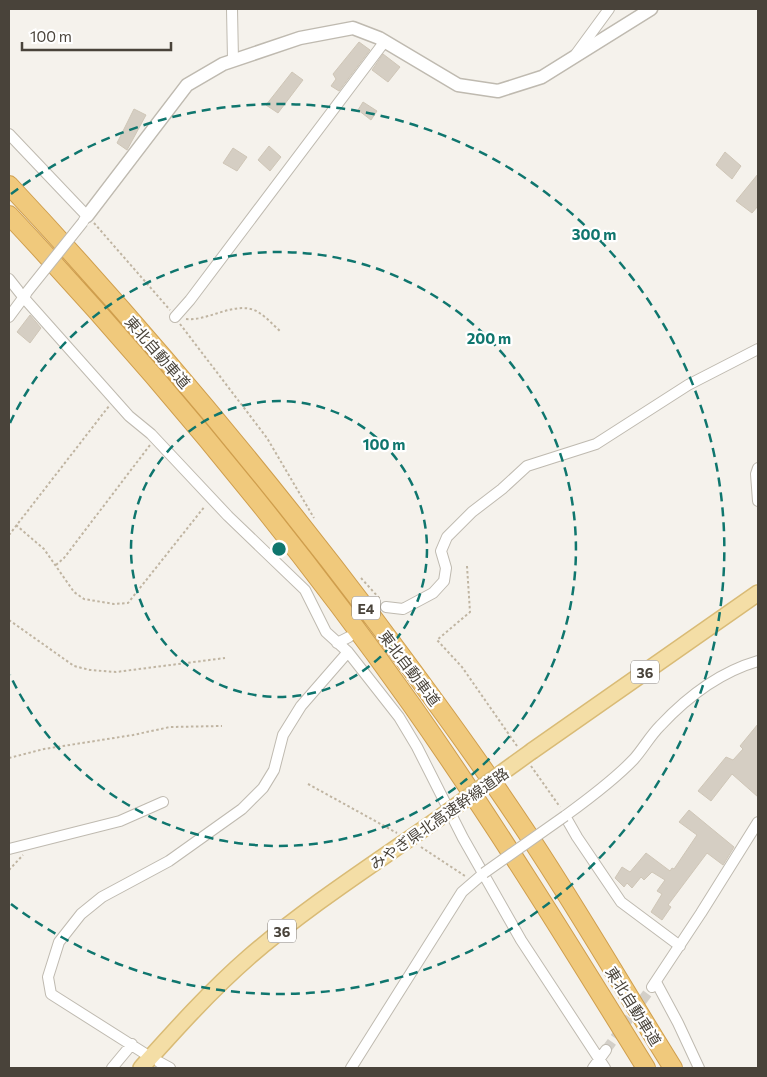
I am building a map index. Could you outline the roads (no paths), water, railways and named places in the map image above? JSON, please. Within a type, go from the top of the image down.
[{"type":"highway","name":"東北自動車道","points":[[9,185],[76,256],[196,395],[314,540],[415,674],[524,828],[673,1068]]},
{"type":"highway","name":"東北自動車道","points":[[9,215],[61,271],[180,408],[301,556],[410,703],[505,841],[646,1068]]},
{"type":"main road","name":"みやぎ県北高速幹線道路","points":[[141,1068],[219,985],[256,951],[314,907],[758,593]]},
{"type":"street","points":[[232,9],[233,60]]},
{"type":"street","points":[[574,57],[609,9]]},
{"type":"street","points":[[9,317],[187,85],[223,64],[300,38],[353,28],[385,41],[458,85],[498,91],[542,77],[651,9]]},
{"type":"street","points":[[175,317],[190,300],[385,41]]},
{"type":"street","points":[[9,134],[85,219]]},
{"type":"street","points":[[9,279],[129,416],[155,438],[211,498],[306,590],[326,632],[348,652],[399,717],[417,747],[463,838],[521,940],[602,1064]]},
{"type":"street","points":[[386,607],[403,610],[433,593],[444,581],[446,568],[441,551],[447,537],[472,512],[502,489],[527,466],[596,444],[688,385],[758,349]]},
{"type":"street","points":[[758,468],[756,474],[758,501]]},
{"type":"street","points":[[338,643],[349,637]]},
{"type":"street","points":[[144,1052],[51,994],[48,977],[59,942],[80,914],[102,897],[168,861],[242,809],[263,788],[274,770],[283,735],[301,706],[348,652]]},
{"type":"street","points":[[351,1068],[462,892],[473,881],[581,804],[634,759],[659,727],[680,706],[719,676],[758,661]]},
{"type":"street","points":[[9,849],[120,821],[163,802]]},
{"type":"street","points":[[565,816],[621,902],[680,946]]},
{"type":"street","points":[[699,1068],[678,1023],[654,984],[758,822]]},
{"type":"street","points":[[112,1068],[132,1044]]},
{"type":"street","points":[[602,1064],[606,1050]]},
{"type":"street","points":[[159,1062],[170,1068]]},
{"type":"street","points":[[593,1068],[602,1064]]},
{"type":"tunnel","points":[[606,1050],[652,987]]}]
